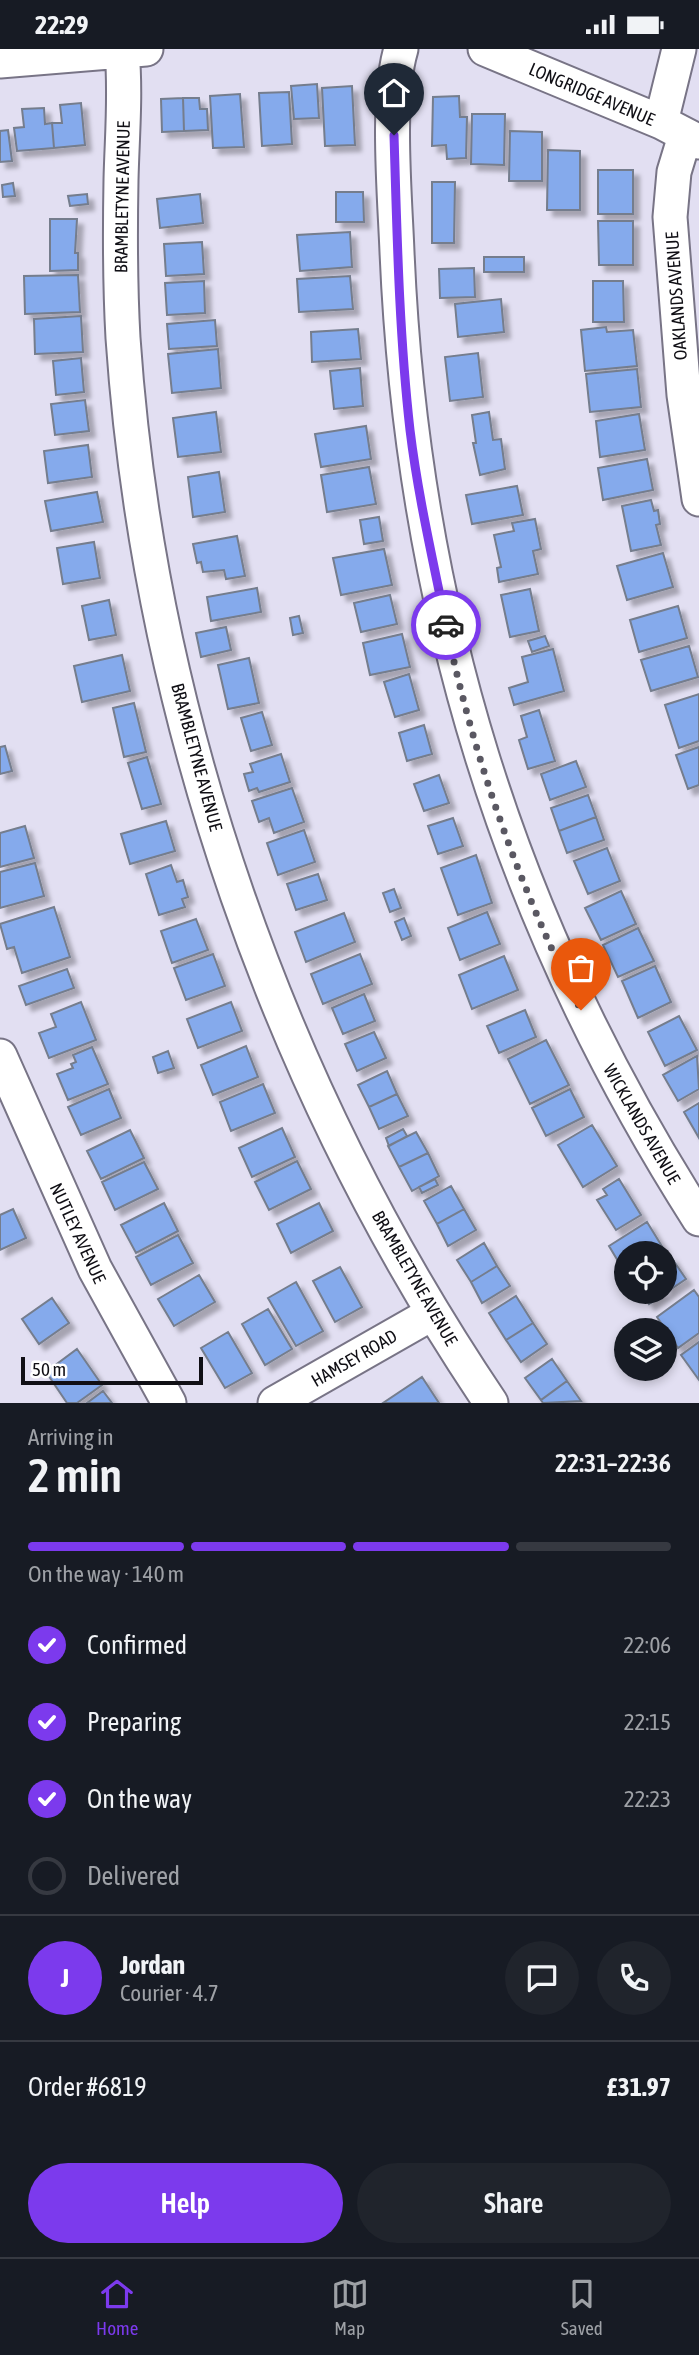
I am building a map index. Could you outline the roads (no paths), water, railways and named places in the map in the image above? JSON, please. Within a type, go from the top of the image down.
[{"type":"street","name":"WICKLANDS AVENUE","points":[[401,49],[395,81],[394,135],[398,283],[406,394],[418,491],[464,701],[510,843],[572,993],[626,1098],[699,1219]]},
{"type":"street","name":"LONGRIDGE AVENUE","points":[[485,49],[683,134]]},
{"type":"street","name":"OAKLANDS AVENUE","points":[[679,49],[683,134],[674,172],[670,217],[684,395],[699,499]]},
{"type":"street","points":[[0,61],[134,50]]},
{"type":"street","name":"BRAMBLETYNE AVENUE","points":[[134,50],[124,85],[120,233],[123,339],[150,549],[186,720],[225,860],[300,1056],[369,1200],[433,1313],[491,1403]]},
{"type":"street","name":"NUTLEY AVENUE","points":[[0,1056],[95,1269],[169,1403]]},
{"type":"street","name":"HAMSEY ROAD","points":[[275,1403],[433,1313]]}]
